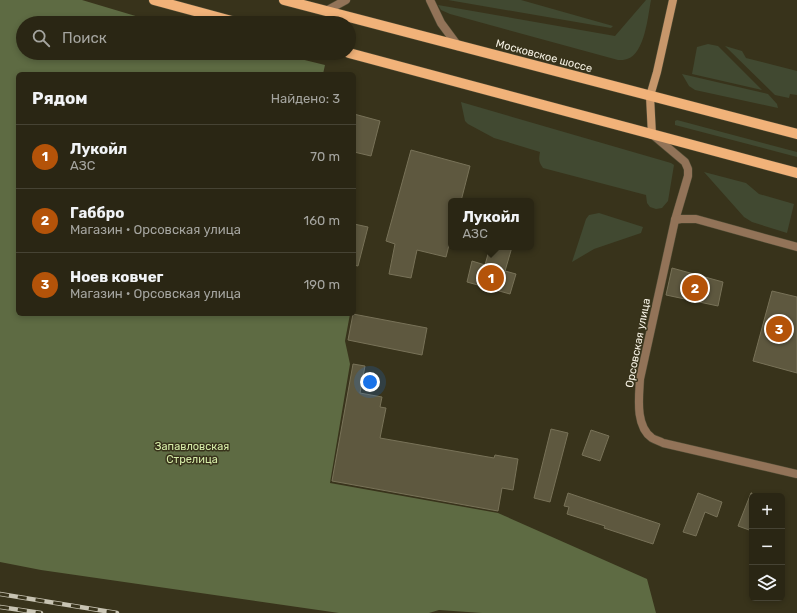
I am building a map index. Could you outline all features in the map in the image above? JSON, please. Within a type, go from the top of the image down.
[{"type":"main road","points":[[154,0],[213,16]]},
{"type":"main road","name":"Московское шоссе","points":[[284,0],[345,16]]},
{"type":"main road","name":"Московское шоссе","points":[[356,19],[797,134]]},
{"type":"main road","points":[[356,55],[797,173]]},
{"type":"street","points":[[326,11],[346,0]]},
{"type":"street","points":[[430,0],[441,23],[458,46]]},
{"type":"street","points":[[652,135],[650,96],[657,72],[673,0]]},
{"type":"street","name":"Орсовская улица","points":[[652,135],[685,162],[688,169],[688,176],[675,220],[640,379],[639,402],[641,419],[645,430],[652,437],[663,443],[797,474]]},
{"type":"street","points":[[675,220],[696,219],[797,247]]},
{"type":"green space","name":"Запавловская Стрелица","points":[[0,0],[82,0],[136,16],[16,16],[16,60],[305,60],[325,65],[323,72],[16,72],[16,316],[350,316],[345,341],[350,364],[330,483],[498,513],[647,579],[656,613],[482,613],[439,610],[429,613],[339,613],[41,570],[0,562]]},
{"type":"green space","points":[[448,0],[521,0],[613,26],[611,28]]},
{"type":"green space","points":[[646,0],[651,0],[642,42],[633,56],[620,60],[450,14],[441,10],[438,5],[615,36]]},
{"type":"green space","points":[[708,44],[718,46],[762,90],[692,74],[697,47]]},
{"type":"green space","points":[[725,46],[742,51],[746,58],[797,71],[797,95],[790,94],[789,98],[775,95]]},
{"type":"green space","points":[[682,74],[768,94],[777,104],[778,108],[695,90],[689,86]]},
{"type":"green space","points":[[461,102],[671,163],[674,165],[668,201],[662,208],[656,209],[650,207],[647,203],[646,195],[543,168],[539,158],[540,152],[494,138],[468,124],[465,121]]},
{"type":"green space","points":[[677,120],[797,152],[797,157],[675,125],[675,121]]},
{"type":"green space","points":[[704,172],[746,183],[759,194],[794,204],[787,233],[752,222],[744,217]]},
{"type":"green space","points":[[599,213],[643,227],[641,233],[594,249],[572,262],[586,219],[589,215]]},
{"type":"building","points":[[356,115],[380,121],[371,156],[356,152]]},
{"type":"building","points":[[411,150],[470,166],[462,198],[448,198],[448,249],[446,257],[417,250],[411,278],[389,274],[395,244],[386,241]]},
{"type":"building","points":[[356,224],[368,227],[358,266],[356,266]]},
{"type":"building","points":[[489,250],[511,250],[505,271],[516,274],[510,294],[467,282],[472,261],[485,265]]},
{"type":"building","points":[[672,268],[723,282],[718,306],[666,295]]},
{"type":"building","points":[[772,291],[797,297],[797,373],[753,361]]},
{"type":"building","points":[[356,315],[427,328],[422,355],[348,340],[353,316],[356,316]]},
{"type":"building","points":[[353,364],[365,366],[360,393],[382,397],[380,407],[386,408],[380,438],[494,458],[495,455],[518,459],[513,490],[502,488],[498,511],[332,481]]},
{"type":"building","points":[[551,429],[568,433],[550,502],[534,498]]},
{"type":"building","points":[[591,430],[609,436],[600,461],[582,455]]},
{"type":"building","points":[[568,493],[660,524],[653,544],[567,514],[569,507],[564,506]]},
{"type":"building","points":[[698,493],[722,502],[717,517],[705,512],[696,536],[683,532]]},
{"type":"building","points":[[749,498],[749,530],[738,526]]},
{"type":"railway","points":[[0,594],[117,613]]},
{"type":"railway","points":[[0,607],[41,613]]},
{"type":"place","name":"Лукойл","points":[[491,278]]},
{"type":"place","name":"Габбро","points":[[695,288]]},
{"type":"place","name":"Ноев ковчег","points":[[779,329]]}]
